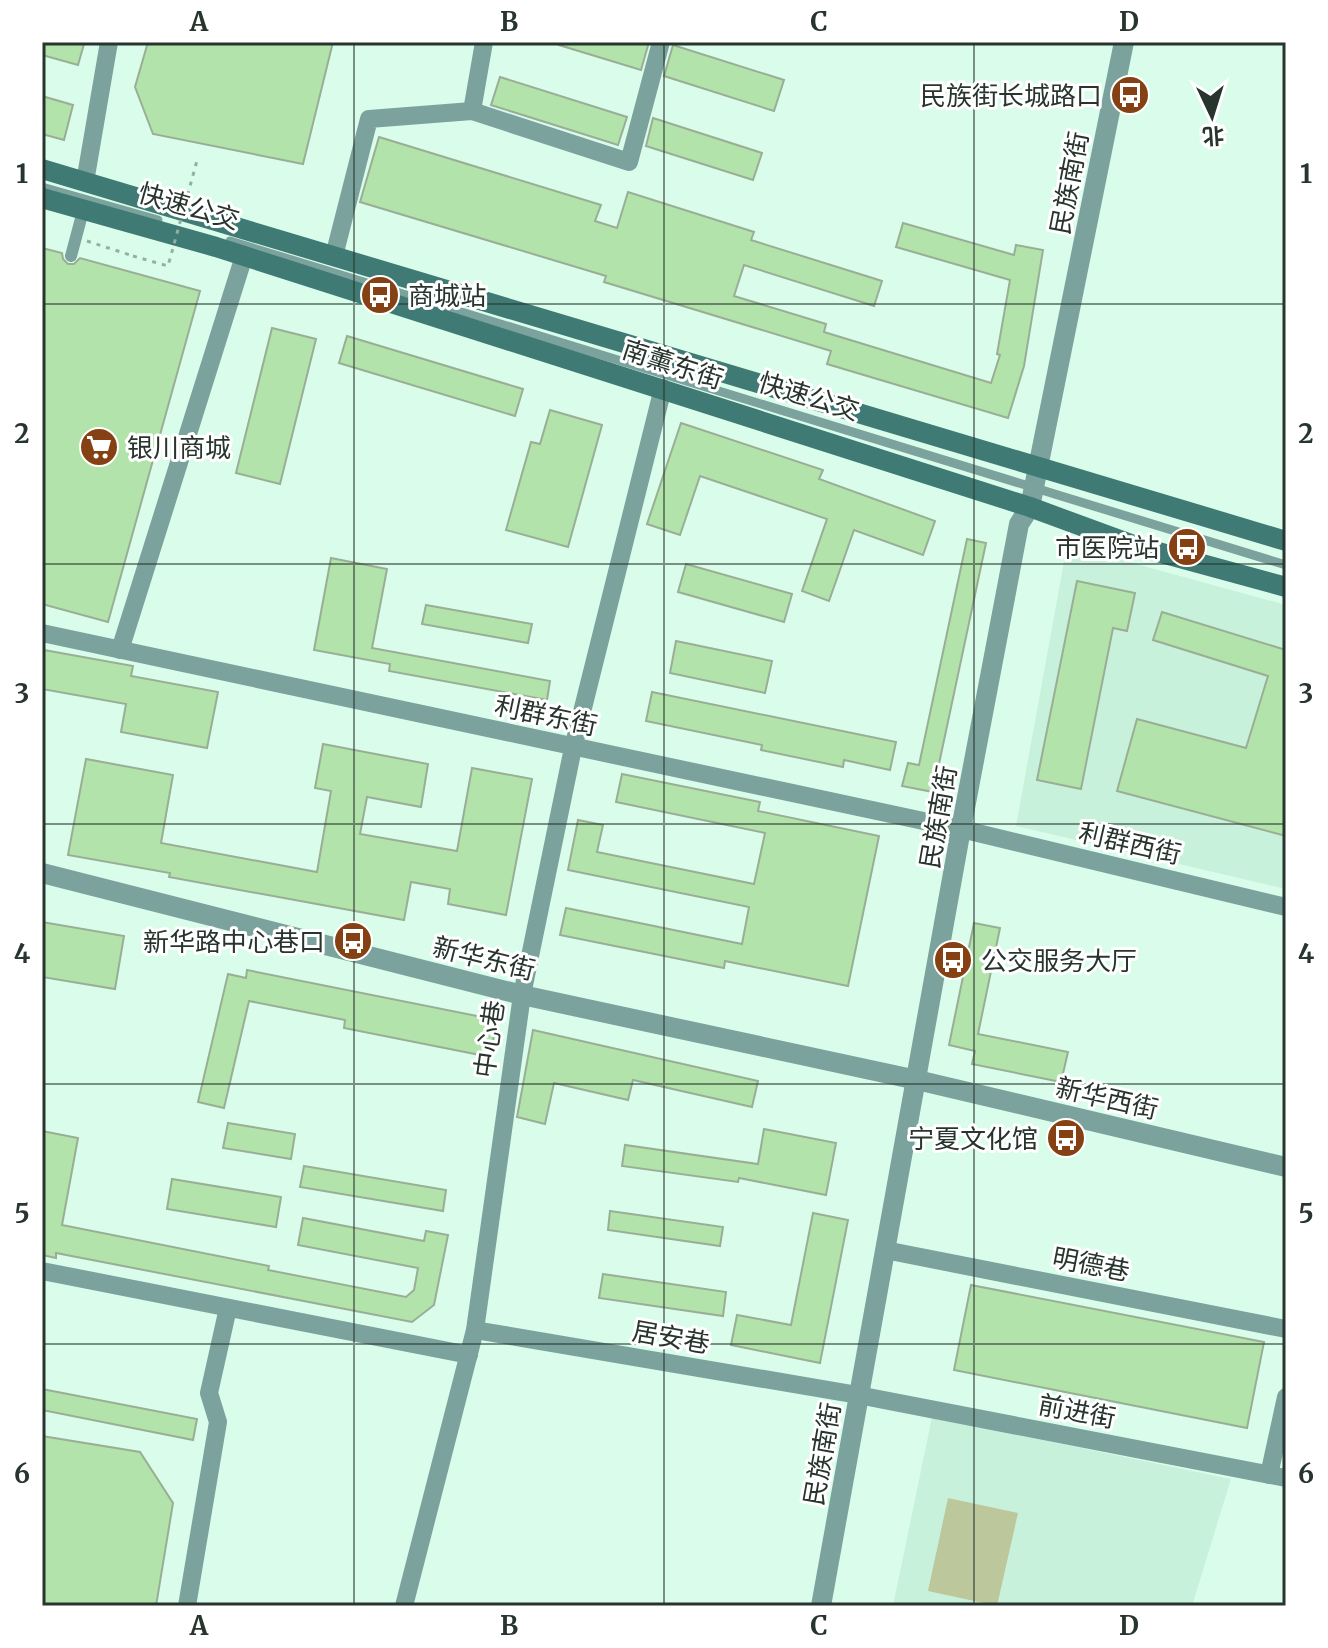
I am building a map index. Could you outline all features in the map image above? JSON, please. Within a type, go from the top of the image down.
[{"type":"main road","name":"南薰东街","points":[[42,169],[1286,541]]},
{"type":"main road","name":"南薰东街","points":[[42,198],[244,256],[663,388],[1032,498],[1136,546],[1286,587]]},
{"type":"street","points":[[85,182],[109,42]]},
{"type":"street","points":[[472,111],[484,42]]},
{"type":"street","points":[[334,256],[369,119],[472,111],[629,162],[661,42]]},
{"type":"street","name":"民族南街","points":[[821,1606],[1019,524],[1032,498],[1124,42]]},
{"type":"street","points":[[71,256],[83,211]]},
{"type":"street","points":[[120,650],[244,256]]},
{"type":"street","name":"中心巷","points":[[404,1606],[475,1330],[522,995],[573,748],[663,388]]},
{"type":"street","name":"利群东街","points":[[42,633],[961,829]]},
{"type":"street","name":"利群西街","points":[[961,829],[1286,907]]},
{"type":"street","name":"新华东街","points":[[42,873],[522,995],[917,1080]]},
{"type":"street","name":"新华西街","points":[[917,1080],[1286,1167]]},
{"type":"street","name":"明德巷","points":[[885,1250],[1286,1329]]},
{"type":"street","points":[[42,1271],[469,1355]]},
{"type":"street","points":[[187,1606],[218,1422],[209,1393],[228,1308]]},
{"type":"street","name":"居安巷","points":[[475,1330],[858,1395]]},
{"type":"street","name":"前进街","points":[[858,1395],[1278,1476]]},
{"type":"street","points":[[1278,1476],[1286,1397]]},
{"type":"lane","name":"快速公交","points":[[42,187],[349,276],[1032,498],[1286,565]]},
{"type":"path","points":[[76,238],[168,266],[198,157]]},
{"type":"shaded area","points":[[1067,545],[1286,605],[1286,889],[1016,826]]},
{"type":"shaded area","points":[[932,1417],[1231,1479],[1192,1606],[893,1606]]},
{"type":"shaded area","points":[[948,1498],[1018,1513],[997,1606],[928,1591]]},
{"type":"building","points":[[42,42],[84,44],[78,65],[42,55]]},
{"type":"building","points":[[148,42],[333,42],[303,164],[153,134],[135,87]]},
{"type":"building","points":[[560,42],[649,42],[641,70],[559,45]]},
{"type":"building","points":[[673,45],[784,80],[774,111],[664,76]]},
{"type":"building","points":[[500,77],[627,117],[618,145],[491,105]]},
{"type":"building","points":[[42,96],[73,105],[64,140],[42,134]]},
{"type":"building","points":[[653,118],[762,153],[753,180],[646,146]]},
{"type":"building","points":[[379,137],[601,205],[595,221],[617,228],[628,192],[754,232],[751,240],[882,281],[874,306],[744,265],[734,296],[826,324],[824,332],[991,383],[1000,355],[997,354],[1010,280],[896,247],[903,223],[1014,255],[1016,245],[1043,250],[1024,366],[1008,418],[827,364],[831,351],[604,282],[606,276],[360,202]]},
{"type":"building","name":"银川商城","points":[[42,248],[62,253],[68,264],[74,264],[80,258],[200,291],[108,622],[42,604]]},
{"type":"building","points":[[272,328],[316,339],[280,484],[236,473]]},
{"type":"building","points":[[347,336],[523,389],[515,416],[339,363]]},
{"type":"building","points":[[550,410],[602,425],[568,547],[506,530],[531,442],[540,444]]},
{"type":"building","points":[[681,423],[823,470],[819,479],[935,521],[923,555],[854,530],[829,601],[802,591],[827,519],[700,476],[680,535],[647,524]]},
{"type":"building","points":[[967,539],[986,543],[933,792],[902,786],[908,763],[919,765]]},
{"type":"building","points":[[331,558],[387,569],[372,648],[550,681],[547,700],[389,671],[390,664],[314,650]]},
{"type":"building","points":[[686,564],[792,594],[784,622],[678,592]]},
{"type":"building","points":[[1077,581],[1135,593],[1127,631],[1113,628],[1081,789],[1037,780]]},
{"type":"building","points":[[426,605],[532,624],[528,643],[422,624]]},
{"type":"building","points":[[1162,612],[1286,650],[1286,836],[1117,791],[1137,719],[1246,748],[1268,676],[1153,640]]},
{"type":"building","points":[[676,641],[772,661],[765,693],[670,673]]},
{"type":"building","points":[[44,650],[133,666],[131,676],[218,692],[207,748],[121,732],[126,704],[42,689]]},
{"type":"building","points":[[652,692],[896,742],[890,770],[844,760],[843,767],[761,750],[762,745],[646,721]]},
{"type":"building","points":[[323,744],[428,764],[421,807],[367,797],[360,834],[457,851],[472,768],[532,779],[506,915],[448,904],[450,889],[411,882],[404,920],[169,877],[170,873],[68,855],[86,759],[173,775],[161,843],[317,872],[331,791],[315,788]]},
{"type":"building","points":[[622,774],[760,802],[758,811],[879,836],[848,986],[725,961],[724,968],[560,935],[566,908],[742,944],[749,907],[568,870],[578,820],[603,825],[597,852],[754,884],[765,833],[616,802]]},
{"type":"building","points":[[42,922],[124,936],[115,989],[42,977]]},
{"type":"building","points":[[974,923],[1000,928],[978,1034],[1068,1052],[1061,1082],[972,1064],[975,1051],[949,1045]]},
{"type":"building","points":[[247,970],[497,1020],[490,1057],[344,1028],[345,1020],[249,1001],[224,1108],[198,1102],[228,974],[246,978]]},
{"type":"building","points":[[533,1030],[758,1081],[752,1107],[633,1080],[628,1100],[554,1083],[545,1124],[517,1117]]},
{"type":"building","points":[[228,1123],[295,1134],[291,1159],[223,1148]]},
{"type":"building","points":[[764,1129],[836,1143],[826,1195],[739,1178],[738,1182],[622,1166],[625,1145],[758,1164]]},
{"type":"building","points":[[42,1131],[78,1138],[62,1225],[406,1297],[414,1290],[418,1268],[298,1245],[303,1218],[424,1241],[426,1231],[448,1235],[434,1305],[412,1322],[56,1253],[56,1258],[42,1255]]},
{"type":"building","points":[[304,1166],[446,1190],[443,1211],[300,1187]]},
{"type":"building","points":[[172,1179],[281,1197],[276,1227],[167,1209]]},
{"type":"building","points":[[610,1211],[723,1227],[720,1246],[608,1230]]},
{"type":"building","points":[[813,1213],[848,1220],[820,1363],[731,1345],[737,1315],[791,1325]]},
{"type":"building","points":[[603,1274],[726,1292],[723,1316],[599,1298]]},
{"type":"building","points":[[971,1285],[1264,1342],[1247,1428],[954,1370]]},
{"type":"building","points":[[42,1389],[197,1419],[193,1440],[42,1410]]},
{"type":"building","points":[[42,1436],[140,1452],[173,1503],[156,1606],[42,1606]]},
{"type":"place","name":"民族街长城路口","points":[[1130,95]]},
{"type":"place","name":"商城站","points":[[380,295]]},
{"type":"place","name":"银川商城","points":[[99,447]]},
{"type":"place","name":"市医院站","points":[[1187,547]]},
{"type":"place","name":"新华路中心巷口","points":[[353,941]]},
{"type":"place","name":"公交服务大厅","points":[[953,960]]},
{"type":"place","name":"宁夏文化馆","points":[[1066,1138]]}]
